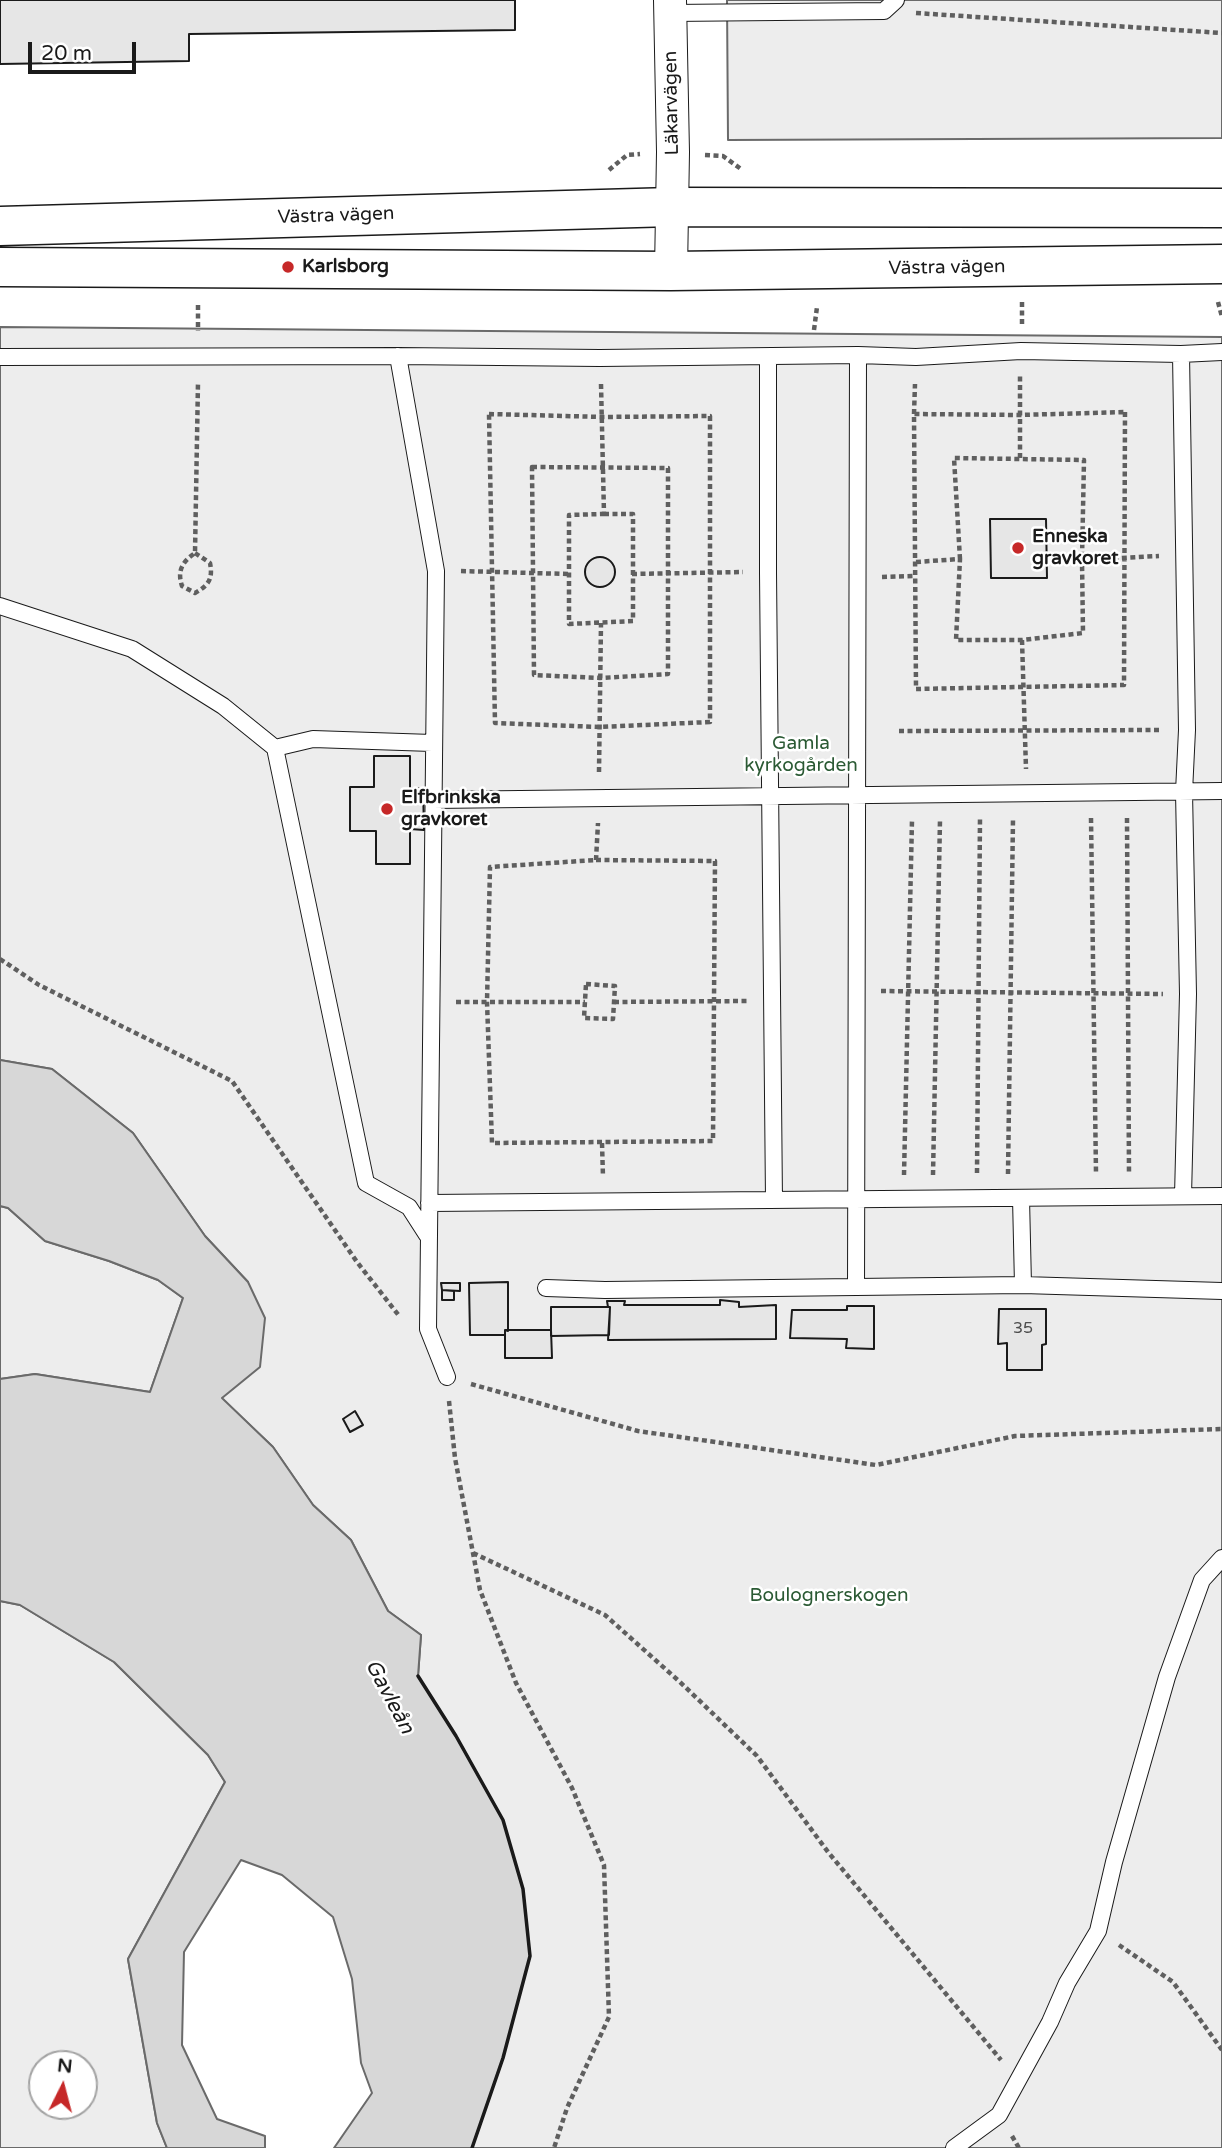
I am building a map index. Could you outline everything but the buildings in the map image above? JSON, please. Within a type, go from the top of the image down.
[{"type":"main road","name":"Västra vägen","points":[[0,226],[672,206],[1222,208]]},
{"type":"main road","name":"Västra vägen","points":[[0,267],[671,271],[1222,264]]},
{"type":"street","name":"Läkarvägen","points":[[670,7],[672,206]]},
{"type":"street","points":[[671,271],[672,206]]},
{"type":"lane","points":[[670,7],[890,6]]},
{"type":"lane","points":[[0,357],[916,357],[1020,351],[1181,354],[1222,352]]},
{"type":"lane","points":[[1181,354],[1188,994],[1182,1196]]},
{"type":"lane","points":[[856,1287],[858,355]]},
{"type":"lane","points":[[398,356],[436,571],[432,743],[428,1329],[447,1377]]},
{"type":"lane","points":[[768,357],[774,1200]]},
{"type":"lane","points":[[0,606],[132,649],[223,706],[275,747],[366,1183],[409,1208],[427,1235]]},
{"type":"lane","points":[[275,747],[313,739],[432,743]]},
{"type":"lane","points":[[433,800],[1222,791]]},
{"type":"lane","points":[[429,1203],[1222,1196]]},
{"type":"lane","points":[[1014,1198],[1023,1285]]},
{"type":"lane","points":[[547,1288],[605,1290],[1023,1285],[1222,1291]]},
{"type":"lane","points":[[954,2148],[999,2115],[1098,1931],[1114,1862],[1167,1677],[1202,1580],[1222,1558]]},
{"type":"path","points":[[890,6],[1222,33]]},
{"type":"path","points":[[1218,302],[1222,317]]},
{"type":"path","points":[[814,328],[816,311]]},
{"type":"path","points":[[1020,351],[1020,458]]},
{"type":"path","points":[[195,553],[199,357]]},
{"type":"path","points":[[600,358],[604,514]]},
{"type":"path","points":[[1125,412],[1126,558],[1124,685],[916,689],[914,414],[1125,412]]},
{"type":"path","points":[[489,414],[710,416],[711,571],[710,722],[598,727],[495,723],[489,414]]},
{"type":"path","points":[[954,457],[1084,460],[1083,633],[1022,640],[956,640],[960,559],[954,457]]},
{"type":"path","points":[[532,467],[668,468],[668,674],[600,678],[534,675],[533,573],[532,467]]},
{"type":"path","points":[[633,514],[632,574],[632,621],[569,624],[569,515],[633,514]]},
{"type":"path","points":[[195,553],[210,563],[212,575],[207,586],[195,593],[182,586],[178,576],[184,561],[195,553]]},
{"type":"path","points":[[1082,560],[1183,555]]},
{"type":"path","points":[[916,562],[960,559]]},
{"type":"path","points":[[436,571],[568,575]]},
{"type":"path","points":[[632,574],[768,572]]},
{"type":"path","points":[[596,860],[601,622]]},
{"type":"path","points":[[1014,1198],[1010,992],[1025,730],[1022,640]]},
{"type":"path","points":[[899,731],[1187,730]]},
{"type":"path","points":[[1127,792],[1129,1197]]},
{"type":"path","points":[[1091,793],[1097,1197]]},
{"type":"path","points":[[977,1198],[980,794]]},
{"type":"path","points":[[904,1199],[912,795]]},
{"type":"path","points":[[933,1199],[941,795]]},
{"type":"path","points":[[596,860],[715,861],[713,1141],[492,1143],[486,1002],[490,867],[596,860]]},
{"type":"path","points":[[0,959],[39,985],[232,1082],[357,1262],[406,1324]]},
{"type":"path","points":[[586,984],[615,986],[614,1019],[584,1018],[585,1002],[586,984]]},
{"type":"path","points":[[857,991],[1188,994]]},
{"type":"path","points":[[614,1002],[773,1001]]},
{"type":"path","points":[[432,1002],[585,1002]]},
{"type":"path","points":[[554,2148],[566,2108],[609,2018],[604,1865],[572,1788],[516,1683],[480,1590],[455,1458],[447,1377],[638,1431],[876,1465],[1015,1436],[1222,1429]]},
{"type":"path","points":[[473,1553],[605,1615],[757,1756],[828,1852],[1017,2080]]},
{"type":"path","points":[[1098,1931],[1173,1982],[1222,2050]]},
{"type":"shaded area","points":[[727,0],[1222,0],[1222,138],[728,140]]},
{"type":"shaded area","points":[[0,327],[1222,337],[1222,2148],[472,2148],[503,2058],[456,1736],[418,1676],[421,1635],[388,1611],[351,1540],[313,1505],[273,1447],[221,1398],[248,1282],[205,1236],[133,1133],[52,1069],[0,1060]]},
{"type":"shaded area","points":[[0,1206],[8,1208],[45,1241],[158,1280],[183,1298],[150,1392],[35,1374],[0,1379]]},
{"type":"shaded area","points":[[0,1601],[20,1605],[114,1662],[208,1755],[225,1782],[128,1959],[157,2123],[167,2148],[0,2148]]},
{"type":"water","name":"Gavleån","points":[[0,1060],[52,1069],[133,1133],[205,1236],[248,1282],[265,1318],[260,1367],[222,1398],[273,1447],[313,1505],[351,1540],[388,1611],[421,1635],[418,1676],[456,1736],[503,1820],[523,1889],[530,1956],[503,2058],[472,2148],[334,2148],[372,2093],[361,2063],[352,1979],[333,1917],[282,1875],[241,1860],[184,1952],[182,2045],[217,2119],[265,2136],[265,2148],[167,2148],[157,2123],[128,1959],[225,1782],[208,1755],[114,1662],[20,1605],[0,1601],[0,1379],[35,1374],[150,1392],[183,1298],[158,1280],[45,1241],[8,1208],[0,1206]]},
{"type":"wall","points":[[418,1676],[456,1736],[503,1820],[523,1889],[530,1956],[503,2058],[472,2148]]},
{"type":"place","name":"Karlsborg","points":[[288,267]]},
{"type":"place","name":"Enneska gravkoret","points":[[1018,548]]},
{"type":"place","name":"Elfbrinkska gravkoret","points":[[387,809]]},
{"type":"park label","name":"Gamla kyrkogården","points":[[801,755]]},
{"type":"park label","name":"Boulognerskogen","points":[[829,1596]]}]
